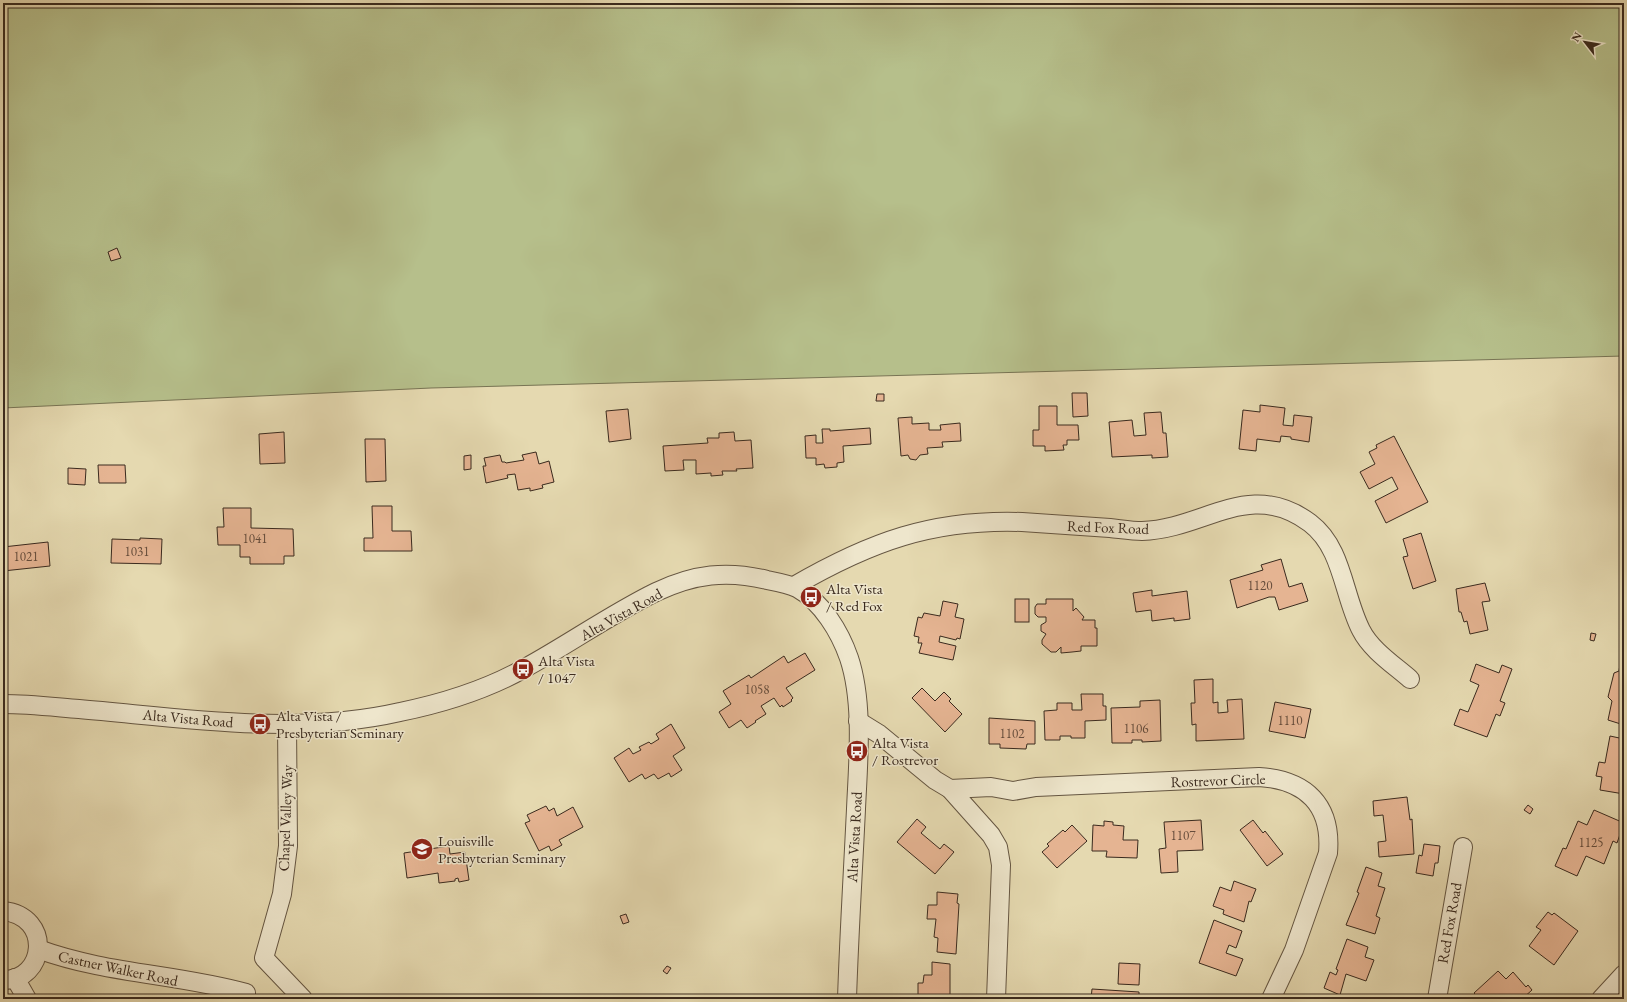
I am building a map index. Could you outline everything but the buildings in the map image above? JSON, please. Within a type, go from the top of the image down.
[{"type":"street","name":"Red Fox Road","points":[[794,586],[837,561],[887,541],[922,530],[959,524],[994,522],[1142,531],[1167,528],[1248,504],[1273,506],[1295,513],[1310,524],[1328,543],[1340,571],[1354,616],[1362,632],[1373,646],[1410,679]]},
{"type":"street","name":"Alta Vista Road","points":[[3,704],[260,724],[322,723],[356,720],[398,713],[452,700],[490,685],[523,669],[657,592],[699,577],[744,574],[794,586],[811,597],[838,633],[849,658],[854,681],[858,721],[857,780],[847,999]]},
{"type":"street","points":[[858,721],[879,734],[936,780],[950,789],[991,835],[1000,855],[996,999]]},
{"type":"street","name":"Chapel Valley Way","points":[[287,723],[288,846],[282,894],[264,958],[303,999]]},
{"type":"street","name":"Rostrevor Circle","points":[[950,789],[991,787],[1013,791],[1036,787],[1259,777],[1281,780],[1306,792],[1319,805],[1324,814],[1329,836],[1328,853],[1294,950],[1279,985],[1271,999]]},
{"type":"street","name":"Red Fox Road","points":[[1437,999],[1463,847]]},
{"type":"street","points":[[3,911],[17,914],[29,922],[35,930],[38,949],[31,967],[9,979],[27,999]]},
{"type":"street","name":"Castner Walker Road","points":[[38,949],[56,956],[127,972],[224,987],[245,996]]},
{"type":"street","points":[[1602,999],[1624,974]]},
{"type":"green space","points":[[3,3],[1624,3],[1624,356],[431,388],[3,408]]},
{"type":"place","name":"Alta Vista / Red Fox","points":[[811,597]]},
{"type":"place","name":"Alta Vista / 1047","points":[[523,669]]},
{"type":"place","name":"Alta Vista / Presbyterian Seminary","points":[[260,724]]},
{"type":"place","name":"Alta Vista / Rostrevor","points":[[857,751]]},
{"type":"place","name":"Louisville Presbyterian Seminary","points":[[422,849]]}]
